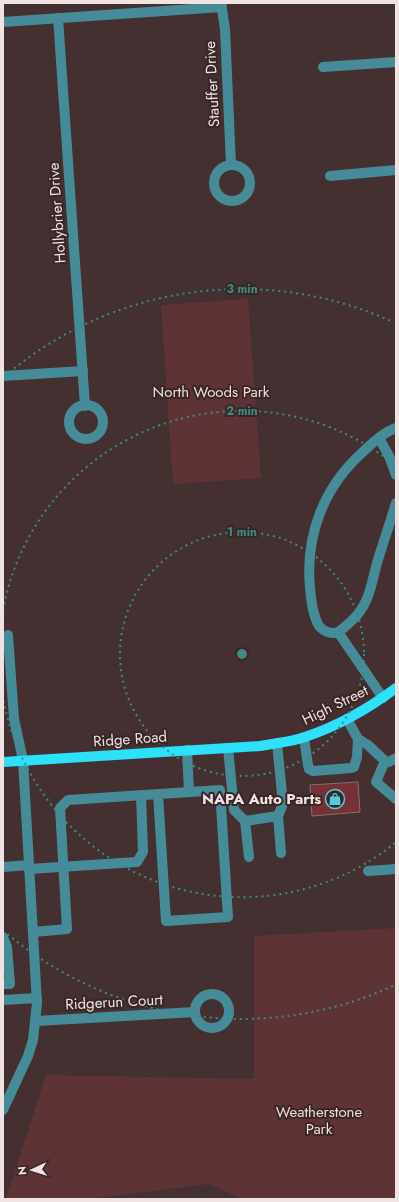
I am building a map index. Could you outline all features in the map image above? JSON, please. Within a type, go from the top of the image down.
[{"type":"main road","name":"High Street","points":[[260,746],[304,738],[347,719],[383,698],[396,688]]},
{"type":"main road","name":"Ridge Road","points":[[3,762],[260,746]]},
{"type":"street","points":[[3,22],[222,5]]},
{"type":"street","name":"Stauffer Drive","points":[[222,5],[225,29],[231,165]]},
{"type":"street","name":"Hollybrier Drive","points":[[58,18],[85,406]]},
{"type":"street","points":[[323,67],[396,62]]},
{"type":"street","points":[[330,176],[396,170]]},
{"type":"street","points":[[3,376],[83,371]]},
{"type":"street","points":[[396,428],[379,438],[352,461],[339,478],[322,507],[314,530],[308,569],[311,596],[314,614],[320,627],[330,633],[338,632],[358,614],[369,596],[376,565],[396,503]]},
{"type":"street","points":[[379,438],[389,456],[396,475]]},
{"type":"street","points":[[338,632],[383,698]]},
{"type":"street","points":[[3,1110],[28,1056],[33,1040],[37,998],[23,760],[14,719],[8,635]]},
{"type":"street","points":[[304,738],[308,765],[313,771],[354,767],[357,757],[358,739],[347,719]]},
{"type":"street","points":[[358,739],[368,744],[385,761],[389,762],[396,758]]},
{"type":"street","points":[[277,743],[283,804],[278,816],[281,852]]},
{"type":"street","points":[[228,748],[234,810],[245,821],[248,857]]},
{"type":"street","points":[[187,750],[189,792]]},
{"type":"street","points":[[385,761],[376,782],[396,799]]},
{"type":"street","points":[[33,932],[67,929],[60,808],[68,800],[141,795],[220,790],[228,917],[166,921],[158,794]]},
{"type":"street","points":[[3,867],[64,866],[136,862],[143,852],[141,795]]},
{"type":"street","points":[[245,821],[278,816]]},
{"type":"street","points":[[368,871],[396,869]]},
{"type":"street","points":[[3,937],[7,946],[10,984],[3,984]]},
{"type":"street","points":[[3,1000],[37,998]]},
{"type":"street","name":"Ridgerun Court","points":[[36,1021],[195,1012]]},
{"type":"green space","name":"North Woods Park","points":[[248,299],[261,478],[173,484],[161,305]]},
{"type":"green space","name":"Weatherstone Park","points":[[396,928],[396,1199],[242,1199],[209,1184],[89,1199],[6,1199],[46,1075],[254,1079],[254,936]]},
{"type":"building","name":"NAPA Auto Parts","points":[[358,782],[360,812],[312,816],[310,785]]},
{"type":"place","name":"NAPA Auto Parts","points":[[335,799]]}]
